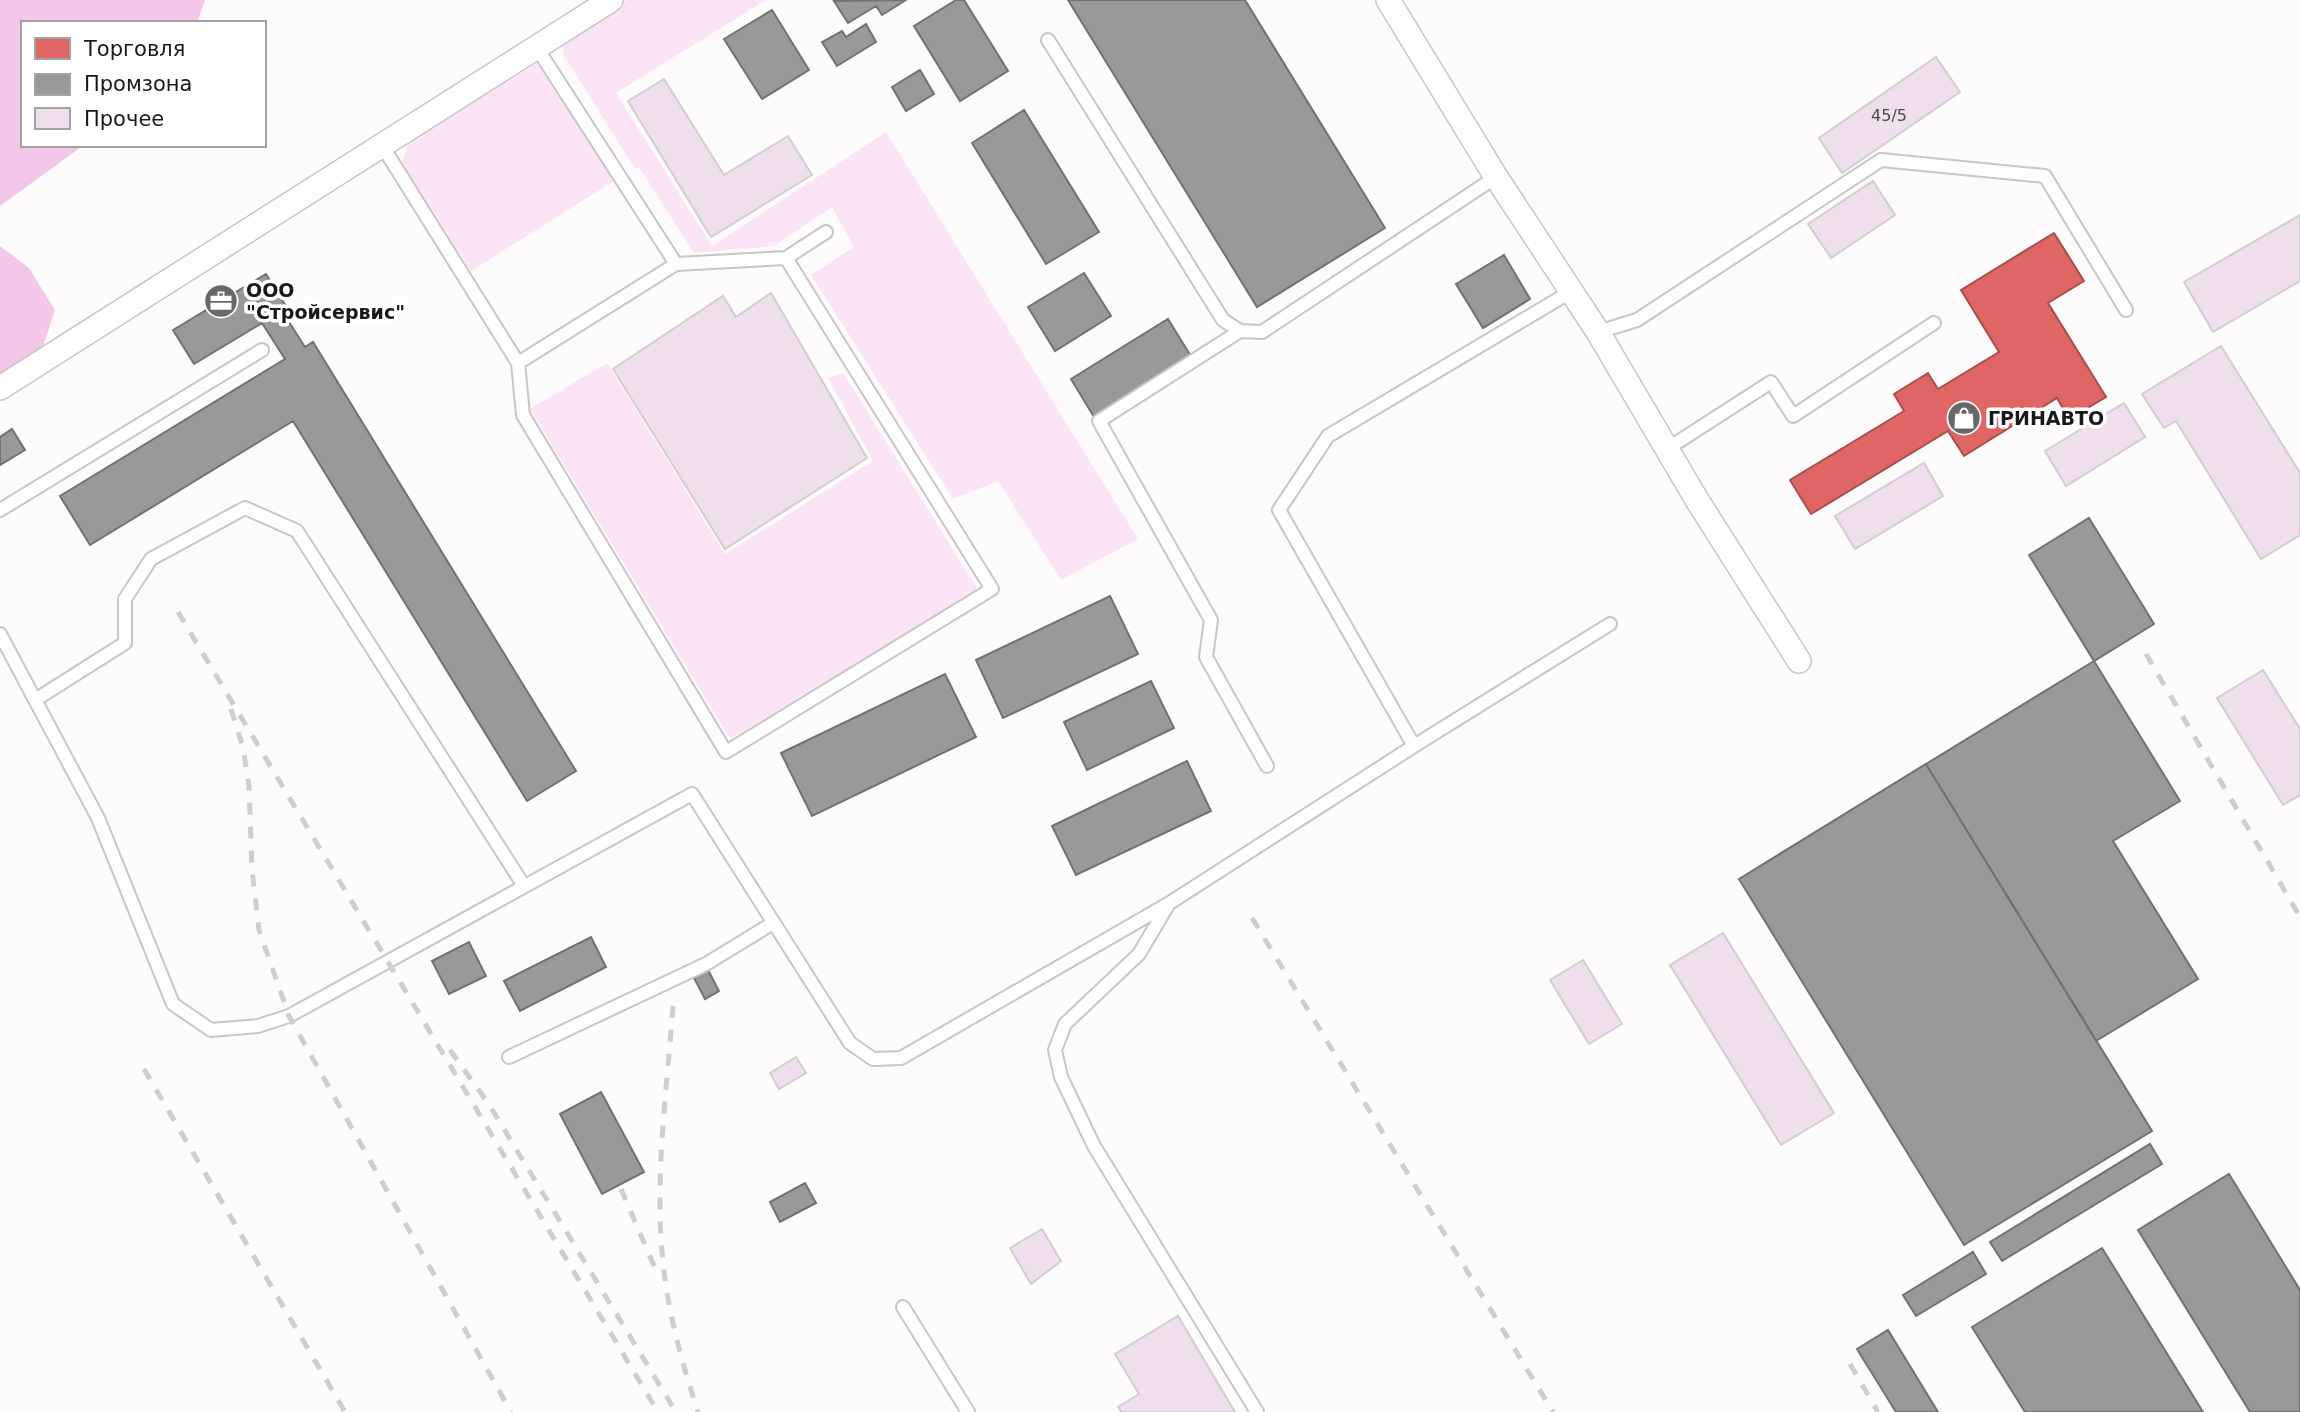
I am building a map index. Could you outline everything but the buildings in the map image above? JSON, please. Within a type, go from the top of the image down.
[{"type":"street","points":[[0,388],[611,0]]},
{"type":"street","points":[[1388,0],[1496,177],[1598,332],[1667,449],[1799,661]]},
{"type":"lane","points":[[1048,40],[1223,320],[1240,331],[1262,332],[1496,177]]},
{"type":"lane","points":[[537,48],[676,264]]},
{"type":"lane","points":[[383,147],[518,363],[523,415],[726,752],[992,589],[786,258]]},
{"type":"lane","points":[[1598,332],[1637,320],[1881,160],[2045,176],[2126,310]]},
{"type":"lane","points":[[518,363],[676,264],[786,258],[826,232]]},
{"type":"lane","points":[[1413,746],[1279,510],[1328,436],[1572,291]]},
{"type":"lane","points":[[1667,449],[1771,382],[1793,416],[1934,323]]},
{"type":"lane","points":[[1240,331],[1099,421],[1211,620],[1206,657],[1267,766]]},
{"type":"lane","points":[[0,510],[262,350]]},
{"type":"lane","points":[[35,700],[125,643],[125,598],[151,559],[245,508],[297,531],[524,886]]},
{"type":"lane","points":[[0,634],[98,818],[173,1004],[211,1030],[258,1026],[289,1016],[692,794],[850,1043],[873,1059],[901,1058],[1168,904],[1413,746],[1610,624]]},
{"type":"lane","points":[[1168,904],[1139,954],[1065,1024],[1055,1049],[1061,1077],[1094,1146],[1257,1412]]},
{"type":"lane","points":[[509,1057],[706,964],[773,923]]},
{"type":"lane","points":[[903,1307],[968,1412]]},
{"type":"shaded area","points":[[0,0],[205,0],[198,21],[21,21],[21,147],[81,147],[0,206]]},
{"type":"shaded area","points":[[627,0],[766,0],[616,93],[712,246],[886,132],[1138,539],[1061,580],[998,481],[953,499],[811,275],[854,247],[832,207],[774,246],[694,253],[639,167],[635,169],[563,54],[564,39]]},
{"type":"shaded area","points":[[539,62],[614,181],[471,271],[402,163],[409,142]]},
{"type":"shaded area","points":[[0,246],[29,268],[55,310],[43,347],[0,374]]},
{"type":"shaded area","points":[[607,363],[725,554],[873,461],[828,378],[843,373],[978,590],[730,739],[530,409]]},
{"type":"railway","points":[[178,612],[658,1412]]},
{"type":"railway","points":[[2146,654],[2300,917]]},
{"type":"railway","points":[[231,709],[243,747],[249,786],[252,870],[259,930],[289,1016],[511,1412]]},
{"type":"railway","points":[[1252,918],[1553,1412]]},
{"type":"railway","points":[[673,1006],[662,1134],[661,1230],[665,1281],[672,1319],[698,1412]]},
{"type":"railway","points":[[450,1050],[488,1103],[676,1412]]},
{"type":"railway","points":[[144,1069],[345,1412]]},
{"type":"railway","points":[[621,1189],[658,1275]]},
{"type":"railway","points":[[1850,1364],[1878,1412]]},
{"type":"place","name":"ООО \"Стройсервис\"","points":[[221,301]]},
{"type":"place","name":"ГРИНАВТО","points":[[1964,418]]}]
